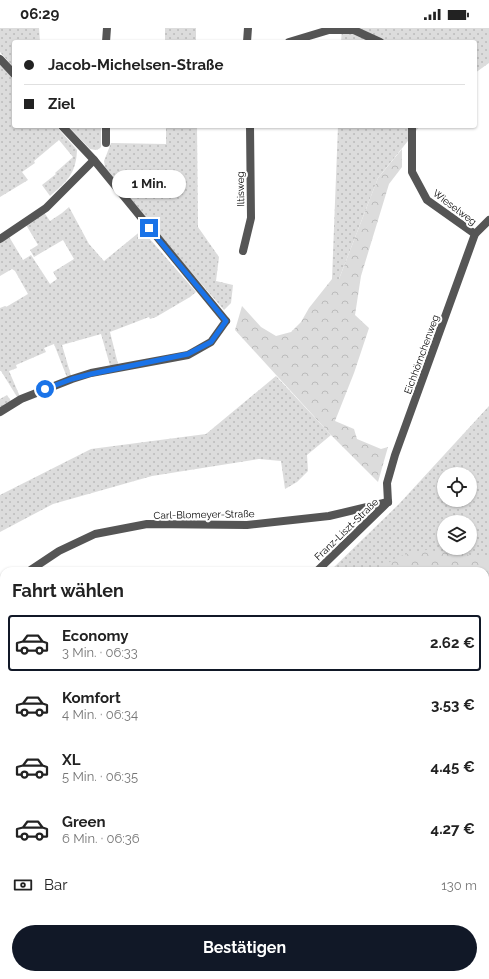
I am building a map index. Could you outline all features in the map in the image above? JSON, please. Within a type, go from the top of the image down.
[{"type":"street","points":[[106,40],[107,28]]},
{"type":"street","points":[[247,40],[248,28]]},
{"type":"street","points":[[296,40],[329,30],[354,30],[376,40]]},
{"type":"street","points":[[0,59],[12,72]]},
{"type":"street","points":[[0,412],[33,393],[72,379],[98,372],[188,354],[211,342],[226,321],[94,160],[64,128]]},
{"type":"street","points":[[106,128],[106,143]]},
{"type":"street","name":"Iltisweg","points":[[243,251],[251,218],[250,128]]},
{"type":"street","name":"Wieselweg","points":[[412,128],[412,172],[427,200],[475,234]]},
{"type":"street","points":[[0,239],[46,208],[94,160]]},
{"type":"street","name":"Eichhörnchenweg","points":[[388,502],[387,483],[394,455],[475,234],[489,220]]},
{"type":"street","name":"Carl-Blomeyer-Straße","points":[[35,567],[59,551],[95,534],[147,524],[247,525],[329,516],[388,502]]},
{"type":"street","name":"Franz-Liszt-Straße","points":[[321,567],[388,502]]},
{"type":"green space","points":[[0,28],[39,28],[40,40],[12,40],[12,66],[0,52]]},
{"type":"green space","points":[[165,28],[196,28],[196,40],[165,40]]},
{"type":"green space","points":[[342,28],[489,28],[489,63],[477,72],[477,40],[341,40]]},
{"type":"green space","points":[[0,64],[12,78],[12,128],[58,128],[77,150],[75,165],[70,176],[50,196],[42,185],[56,174],[55,173],[73,157],[59,140],[34,161],[35,163],[22,172],[28,180],[0,197]]},
{"type":"green space","points":[[70,128],[101,128],[101,147],[96,150],[90,149]]},
{"type":"green space","points":[[166,128],[197,128],[198,227],[219,257],[216,281],[233,285],[231,303],[224,310],[105,167],[104,161],[111,143],[166,144]]},
{"type":"green space","points":[[338,128],[418,128],[378,178],[339,279],[332,279]]},
{"type":"green space","points":[[402,149],[402,167],[389,184],[361,276],[355,315],[369,328],[354,373],[335,421],[354,429],[357,439],[381,449],[388,447],[378,482],[331,435],[235,330],[242,306],[261,327],[276,336],[291,332],[301,322],[309,308],[332,279],[339,279],[378,178]]},
{"type":"green space","points":[[69,207],[89,244],[104,261],[142,230],[196,292],[156,317],[150,319],[149,317],[110,332],[119,368],[111,369],[101,334],[62,345],[72,379],[68,380],[54,344],[44,348],[46,352],[16,365],[17,368],[9,371],[21,399],[19,400],[0,371],[0,308],[6,307],[28,294],[15,271],[12,269],[0,276],[0,239],[8,235],[23,260],[31,255],[50,284],[57,279],[53,272],[74,259],[63,240],[34,257],[30,250],[38,245],[25,223],[43,211],[50,221]]},
{"type":"green space","points":[[276,376],[331,435],[307,455],[308,471],[297,482],[285,489],[281,461],[259,459],[152,476],[53,504],[0,532],[0,495],[91,449],[206,434]]},
{"type":"green space","points":[[7,395],[13,404],[0,412],[0,399]]},
{"type":"green space","points":[[489,406],[489,567],[334,567],[399,504]]},
{"type":"green space","points":[[426,550],[437,551],[437,555],[471,555],[489,557],[489,567],[382,567],[399,556]]},
{"type":"route","points":[[45,389],[91,374],[188,354],[211,342],[226,321],[149,228]]}]
